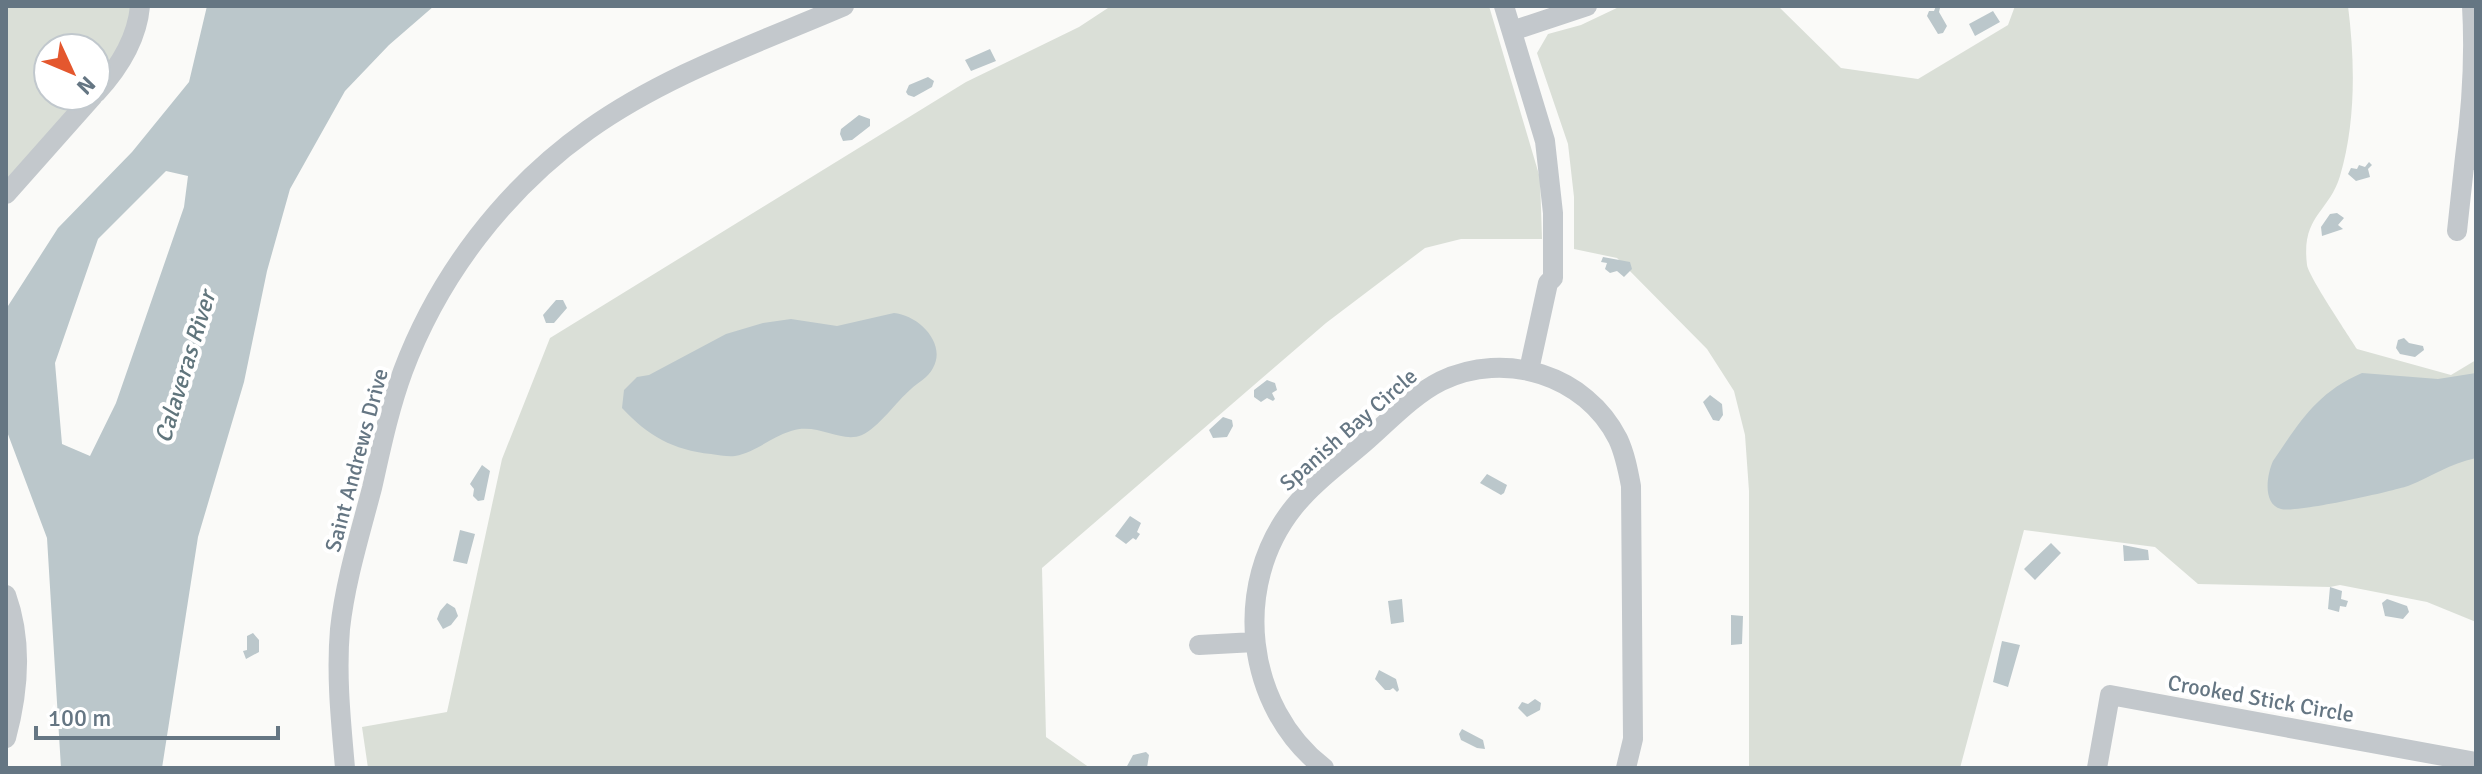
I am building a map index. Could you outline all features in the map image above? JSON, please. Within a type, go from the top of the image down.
[{"type":"street","points":[[112,73],[129,46],[140,6]]},
{"type":"street","name":"Saint Andrews Drive","points":[[345,768],[338,668],[340,627],[347,590],[389,414],[403,371],[442,289],[467,251],[526,182],[588,129],[666,84],[844,6]]},
{"type":"street","points":[[1504,6],[1545,141],[1553,213],[1553,278],[1548,283],[1529,370]]},
{"type":"street","points":[[1512,31],[1587,6]]},
{"type":"street","points":[[2457,231],[2471,159],[2475,55],[2472,6]]},
{"type":"street","points":[[6,194],[79,112]]},
{"type":"street","name":"Spanish Bay Circle","points":[[1324,768],[1296,741],[1280,718],[1260,670],[1255,642],[1254,605],[1267,554],[1293,508],[1310,489],[1419,396],[1439,382],[1462,373],[1508,367],[1548,376],[1589,401],[1605,418],[1626,460],[1631,486],[1633,739],[1626,768]]},
{"type":"street","points":[[6,595],[14,624],[18,658],[16,694],[6,738]]},
{"type":"street","points":[[1199,645],[1255,642]]},
{"type":"street","name":"Crooked Stick Circle","points":[[2097,768],[2110,695],[2476,762]]},
{"type":"shaded area","points":[[6,6],[138,6],[112,60],[112,32],[32,32],[32,112],[80,112],[6,195]]},
{"type":"shaded area","points":[[1111,6],[1489,6],[1540,178],[1542,239],[1461,239],[1425,248],[1326,323],[1042,568],[1046,737],[1090,768],[368,768],[362,727],[447,712],[502,459],[550,338],[966,82],[1079,27]]},
{"type":"shaded area","points":[[1621,6],[1778,6],[1841,68],[1918,79],[2008,25],[2015,6],[2348,6],[2353,70],[2349,134],[2340,176],[2308,235],[2307,265],[2357,349],[2451,375],[2476,360],[2476,622],[2427,602],[2340,585],[2198,584],[2155,547],[2024,530],[1960,768],[1749,768],[1749,491],[1745,435],[1734,391],[1707,349],[1617,258],[1574,249],[1574,197],[1568,144],[1537,53],[1548,34],[1581,25]]},
{"type":"water","name":"Calaveras River","points":[[207,6],[434,6],[389,45],[345,91],[290,189],[267,271],[244,382],[198,537],[162,768],[61,768],[47,538],[6,429],[6,314],[8,306],[58,228],[132,152],[189,82]],"holes":[[[166,171],[188,176],[184,207],[116,403],[90,456],[62,444],[55,363],[98,239]]]},
{"type":"water","points":[[1936,6],[1940,8],[1947,26],[1943,33],[1938,34],[1927,16]]},
{"type":"water","points":[[1993,11],[2000,22],[1975,36],[1969,24]]},
{"type":"water","points":[[990,49],[996,61],[971,71],[965,60]]},
{"type":"water","points":[[928,77],[934,81],[932,87],[914,97],[908,95],[909,85]]},
{"type":"water","points":[[859,115],[870,119],[870,126],[852,140],[843,141],[841,129]]},
{"type":"water","points":[[2369,162],[2372,165],[2368,169],[2370,177],[2356,181],[2348,174],[2351,168],[2357,169],[2359,165],[2365,167]]},
{"type":"water","points":[[2337,213],[2344,218],[2338,225],[2343,229],[2322,236],[2321,227],[2330,214]]},
{"type":"water","points":[[1603,257],[1630,262],[1632,269],[1624,277],[1617,271],[1610,273],[1605,269],[1607,263],[1601,262]]},
{"type":"water","points":[[556,300],[563,300],[567,308],[554,323],[546,323],[543,315]]},
{"type":"water","points":[[894,313],[912,319],[928,332],[936,349],[936,359],[928,375],[862,435],[846,437],[801,429],[743,454],[723,456],[685,449],[662,440],[622,408],[624,390],[637,377],[649,375],[726,334],[791,319],[837,326]]},
{"type":"water","points":[[2404,338],[2409,343],[2423,346],[2424,350],[2415,357],[2400,354],[2396,348],[2398,340]]},
{"type":"water","points":[[2362,373],[2438,379],[2476,373],[2476,458],[2408,486],[2382,493],[2305,508],[2281,509],[2275,506],[2268,488],[2273,461],[2321,399]]},
{"type":"water","points":[[1267,380],[1275,383],[1277,390],[1272,393],[1275,399],[1267,398],[1261,402],[1254,397],[1254,390]]},
{"type":"water","points":[[1710,395],[1722,404],[1723,415],[1719,421],[1713,420],[1703,402]]},
{"type":"water","points":[[1223,417],[1232,420],[1233,426],[1227,437],[1213,438],[1209,430]]},
{"type":"water","points":[[482,465],[490,471],[484,500],[478,501],[470,484]]},
{"type":"water","points":[[1487,474],[1507,485],[1504,493],[1501,495],[1480,483]]},
{"type":"water","points":[[1130,516],[1141,523],[1137,532],[1140,534],[1136,540],[1133,538],[1126,544],[1115,536]]},
{"type":"water","points":[[460,530],[475,534],[467,564],[453,561]]},
{"type":"water","points":[[2051,543],[2061,553],[2035,580],[2024,569]]},
{"type":"water","points":[[2123,545],[2148,550],[2149,560],[2124,561]]},
{"type":"water","points":[[2330,587],[2342,591],[2341,599],[2348,601],[2346,607],[2340,606],[2339,612],[2328,609]]},
{"type":"water","points":[[1402,599],[1404,622],[1391,624],[1388,601]]},
{"type":"water","points":[[2387,599],[2407,606],[2409,612],[2403,619],[2385,616],[2382,603]]},
{"type":"water","points":[[447,603],[455,608],[458,616],[443,629],[437,619]]},
{"type":"water","points":[[1731,615],[1743,616],[1742,644],[1731,645]]},
{"type":"water","points":[[253,633],[259,640],[259,652],[246,659],[243,651],[247,650],[247,636]]},
{"type":"water","points":[[2002,641],[2020,645],[2008,687],[1993,682]]},
{"type":"water","points":[[1379,670],[1396,679],[1397,692],[1393,688],[1385,690],[1375,679]]},
{"type":"water","points":[[1535,699],[1541,703],[1540,710],[1527,717],[1518,708],[1522,702],[1528,704]]},
{"type":"water","points":[[1462,729],[1483,740],[1485,749],[1461,740],[1459,734]]},
{"type":"water","points":[[1146,752],[1149,755],[1147,768],[1126,768],[1133,755]]}]
